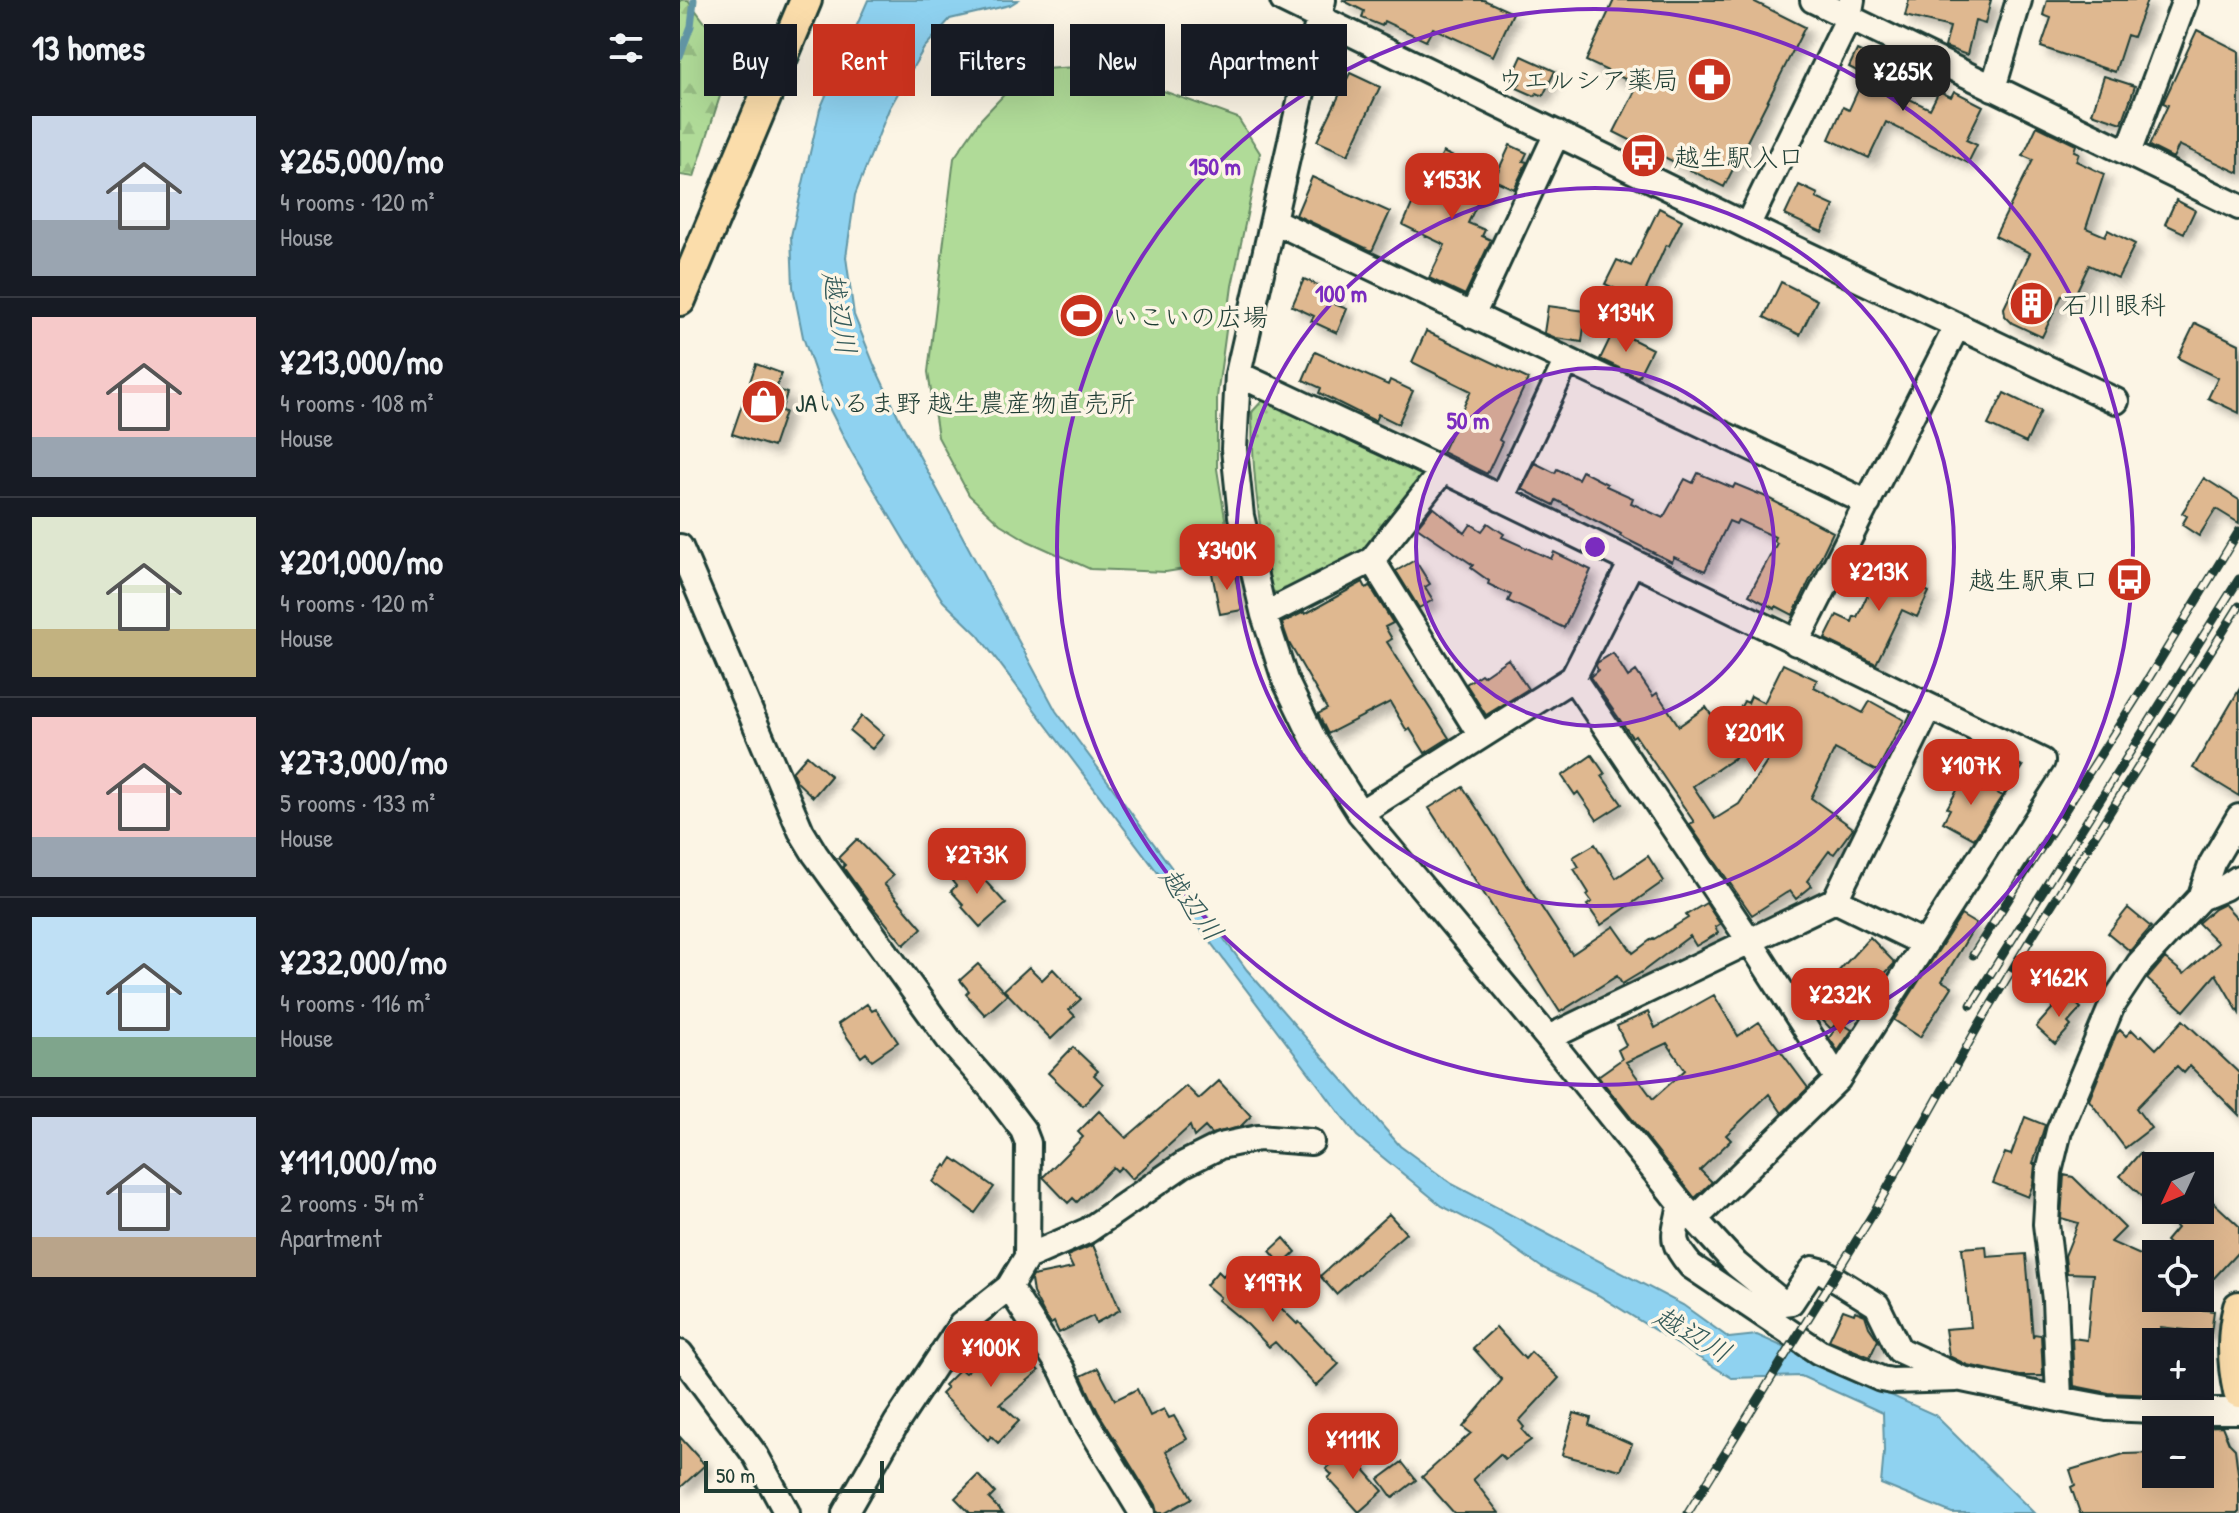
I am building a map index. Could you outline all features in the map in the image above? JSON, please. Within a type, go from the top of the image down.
[{"type":"main road","points":[[680,300],[806,0]]},
{"type":"main road","points":[[2239,1307],[2235,1322],[2234,1371],[2239,1392]]},
{"type":"street","points":[[1813,0],[1850,8],[1993,88],[2239,207]]},
{"type":"street","points":[[1993,88],[2019,0]]},
{"type":"street","points":[[2128,153],[2185,0]]},
{"type":"street","points":[[1285,1],[1321,8],[1557,133],[2116,401]]},
{"type":"street","points":[[1321,8],[1238,374],[1234,449],[1241,516],[1264,615],[1285,680],[1314,740],[1360,813],[1688,1212],[1736,1264],[1783,1303],[1791,1302],[1813,1269],[1824,1272],[1877,1305],[1899,1350],[1962,1379],[2107,1408],[2239,1411]]},
{"type":"street","points":[[1747,226],[1850,8]]},
{"type":"street","points":[[1472,316],[1557,133]]},
{"type":"street","points":[[1274,221],[1868,503]]},
{"type":"street","points":[[1796,643],[1957,326]]},
{"type":"street","points":[[1501,499],[1567,360]]},
{"type":"street","points":[[1238,374],[1443,470],[2042,761],[1838,1079],[1688,1212],[1674,1242],[1691,1266],[1819,1352],[1881,1379],[1962,1379]]},
{"type":"street","points":[[1264,615],[1372,560],[1443,470]]},
{"type":"street","points":[[680,547],[801,831],[950,1041],[1023,1130],[1028,1143],[1027,1257],[1009,1287],[961,1325],[897,1422],[845,1513]]},
{"type":"street","points":[[1372,560],[1481,736]]},
{"type":"street","points":[[1360,813],[1573,678],[1632,562]]},
{"type":"street","points":[[1573,678],[1838,1079]]},
{"type":"street","points":[[1548,1038],[1835,900],[1929,708]]},
{"type":"street","points":[[2059,1399],[2055,1300],[2046,1224],[2049,1172],[2059,1131],[2113,1003],[2139,964],[2200,898],[2212,863],[2239,817]]},
{"type":"street","points":[[2200,898],[2239,878]]},
{"type":"street","points":[[1835,900],[1925,944]]},
{"type":"street","points":[[1027,1257],[1087,1231],[1184,1164],[1220,1146],[1258,1138],[1311,1142]]},
{"type":"street","points":[[1009,1287],[1062,1370],[1085,1419],[1142,1513]]},
{"type":"street","points":[[680,1353],[756,1456],[787,1513]]},
{"type":"green space","points":[[680,0],[688,0],[706,24],[704,96],[720,96],[694,177],[680,175]]},
{"type":"green space","name":"いこいの広場","points":[[1070,67],[1070,96],[1165,96],[1165,92],[1238,118],[1260,153],[1232,286],[1217,397],[1217,469],[1232,561],[1166,572],[1090,569],[1028,541],[1000,524],[969,495],[938,437],[928,372],[954,158],[981,119],[1003,96],[1054,96],[1054,68]]},
{"type":"green space","points":[[1263,400],[1420,474],[1424,482],[1373,542],[1354,559],[1280,594],[1272,591],[1255,480],[1252,412]]},
{"type":"water","points":[[868,0],[1018,0],[1010,5],[950,19],[946,24],[931,24],[931,40],[915,64],[915,24],[857,24]]},
{"type":"water","name":"越辺川","points":[[826,96],[896,96],[855,195],[846,257],[854,315],[900,420],[1056,711],[1247,970],[1400,1146],[1452,1184],[1683,1305],[1729,1338],[1757,1335],[1935,1415],[2034,1513],[1952,1513],[1881,1484],[1883,1413],[1801,1376],[1732,1378],[1598,1295],[1541,1267],[1490,1231],[1442,1206],[1357,1136],[978,635],[943,601],[851,451],[824,398],[803,337],[793,287],[791,236],[820,109]]},
{"type":"building","points":[[1342,0],[1484,0],[1513,13],[1493,56],[1433,28],[1426,41],[1384,21],[1382,26],[1362,18],[1364,11]]},
{"type":"building","name":"ウエルシア薬局","points":[[1614,0],[1751,0],[1805,27],[1724,187],[1614,132],[1638,85],[1586,61]]},
{"type":"building","points":[[1909,0],[1991,0],[1985,24],[1975,21],[1967,55],[1945,47],[1950,27],[1905,16]]},
{"type":"building","points":[[2047,0],[2147,0],[2133,37],[2127,35],[2115,72],[2041,47],[2051,18],[2043,15]]},
{"type":"building","points":[[2197,30],[2239,51],[2239,173],[2179,145],[2173,158],[2149,146],[2168,105],[2163,103]]},
{"type":"building","points":[[1857,50],[1887,64],[1890,58],[1909,68],[1897,93],[1930,109],[1939,91],[1951,97],[1954,91],[1983,106],[1966,140],[1977,145],[1968,163],[1886,122],[1869,158],[1829,139],[1843,107],[1849,110],[1865,75],[1849,67]]},
{"type":"building","points":[[1522,56],[1555,71],[1543,96],[1517,88],[1520,84],[1511,80]]},
{"type":"building","points":[[1350,73],[1380,87],[1348,155],[1317,141],[1339,96],[1347,96]]},
{"type":"building","points":[[2104,76],[2135,86],[2122,123],[2092,113]]},
{"type":"building","points":[[2037,126],[2076,145],[2074,151],[2079,153],[2076,161],[2104,174],[2086,228],[2105,236],[2108,230],[2135,244],[2118,278],[2089,265],[2072,301],[2062,295],[2042,337],[2012,323],[2005,316],[2004,308],[2030,253],[1995,236],[2033,160],[2023,156]]},
{"type":"building","points":[[1510,145],[1527,153],[1523,161],[1527,162],[1514,189],[1494,180]]},
{"type":"building","points":[[1443,152],[1491,175],[1468,223],[1485,230],[1482,236],[1491,240],[1465,295],[1429,278],[1445,245],[1403,225],[1412,204],[1420,201]]},
{"type":"building","points":[[1312,177],[1390,212],[1372,251],[1296,215]]},
{"type":"building","points":[[1799,185],[1818,194],[1816,198],[1834,206],[1822,232],[1785,215]]},
{"type":"building","points":[[2176,200],[2195,210],[2184,233],[2165,224]]},
{"type":"building","points":[[1659,208],[1682,220],[1669,246],[1666,245],[1641,301],[1605,284],[1617,260],[1631,266]]},
{"type":"building","points":[[1304,279],[1338,294],[1334,304],[1347,309],[1337,333],[1311,321],[1314,316],[1292,306]]},
{"type":"building","points":[[1781,282],[1817,300],[1800,335],[1764,317]]},
{"type":"building","points":[[1548,306],[1586,311],[1582,342],[1544,333]]},
{"type":"building","points":[[2195,323],[2239,344],[2239,413],[2208,398],[2218,378],[2178,358]]},
{"type":"building","points":[[1614,330],[1652,349],[1638,377],[1600,359]]},
{"type":"building","points":[[1426,331],[1528,379],[1499,440],[1502,442],[1487,474],[1442,452],[1471,391],[1412,362]]},
{"type":"building","points":[[1315,352],[1388,385],[1390,380],[1413,391],[1398,424],[1378,414],[1375,421],[1319,393],[1321,388],[1303,380]]},
{"type":"building","name":"JAいるま野 越生農産物直売所","points":[[756,364],[781,373],[776,389],[787,393],[781,411],[785,412],[773,447],[732,434]]},
{"type":"building","points":[[2004,393],[2041,411],[2026,443],[1988,425]]},
{"type":"building","points":[[1535,463],[1578,479],[1582,471],[1633,498],[1631,503],[1663,518],[1685,479],[1693,483],[1698,473],[1733,488],[1735,484],[1764,496],[1833,532],[1793,615],[1749,595],[1777,543],[1773,541],[1775,537],[1738,520],[1736,524],[1729,521],[1705,571],[1674,557],[1672,562],[1556,500],[1554,505],[1522,489]]},
{"type":"building","points":[[2204,478],[2239,500],[2239,523],[2216,509],[2199,536],[2182,525],[2187,516],[2182,513]]},
{"type":"building","points":[[1433,507],[1465,533],[1471,524],[1482,531],[1488,523],[1504,534],[1502,537],[1551,559],[1554,552],[1591,570],[1564,628],[1508,601],[1511,595],[1488,584],[1489,581],[1471,568],[1473,565],[1417,527]]},
{"type":"building","points":[[1415,560],[1430,584],[1425,587],[1433,600],[1419,608],[1396,571]]},
{"type":"building","points":[[1884,560],[1923,579],[1919,587],[1929,592],[1917,617],[1902,610],[1876,664],[1825,639],[1837,615],[1852,622],[1854,616],[1857,617]]},
{"type":"building","points":[[1234,569],[1242,610],[1220,614],[1212,573]]},
{"type":"building","points":[[1363,582],[1366,588],[1370,586],[1393,623],[1385,627],[1392,639],[1387,642],[1449,738],[1425,753],[1390,702],[1328,734],[1318,714],[1327,709],[1289,643],[1282,623]]},
{"type":"building","points":[[1613,653],[1628,677],[1636,671],[1653,696],[1657,693],[1679,726],[1706,707],[1725,735],[1744,701],[1748,703],[1751,696],[1764,703],[1783,664],[1817,680],[1814,687],[1863,713],[1870,701],[1904,720],[1877,771],[1835,749],[1811,798],[1853,828],[1834,854],[1829,851],[1807,881],[1812,886],[1796,899],[1790,891],[1752,915],[1689,824],[1694,822],[1635,735],[1632,737],[1590,677],[1598,670],[1597,663]],"holes":[[[1799,714],[1739,804],[1715,819],[1693,786]]]},
{"type":"building","points":[[1508,659],[1528,689],[1486,715],[1466,684]]},
{"type":"building","points":[[2239,690],[2239,796],[2193,768]]},
{"type":"building","points":[[862,716],[884,735],[872,749],[850,731]]},
{"type":"building","points":[[807,755],[831,776],[813,797],[797,782],[792,772]]},
{"type":"building","points":[[1592,755],[1605,774],[1602,776],[1622,804],[1597,820],[1578,792],[1575,795],[1562,776]]},
{"type":"building","points":[[1965,776],[2002,796],[1974,839],[1943,822],[1950,809],[1947,808]]},
{"type":"building","points":[[1463,787],[1572,954],[1614,926],[1633,953],[1706,903],[1720,924],[1715,927],[1718,933],[1696,946],[1690,936],[1622,984],[1617,976],[1560,1012],[1429,808]]},
{"type":"building","points":[[857,839],[893,876],[884,884],[922,928],[904,945],[838,858]]},
{"type":"building","points":[[1595,844],[1616,878],[1648,856],[1664,881],[1601,925],[1587,905],[1592,902],[1574,869],[1579,867],[1573,857]]},
{"type":"building","points":[[970,864],[1006,904],[980,927],[951,891],[956,886],[952,881]]},
{"type":"building","points":[[2224,904],[2239,920],[2239,1013],[2216,974],[2184,1011],[2147,979],[2165,958],[2184,974],[2218,943],[2198,923]]},
{"type":"building","points":[[2128,908],[2151,927],[2130,951],[2108,933]]},
{"type":"building","points":[[1961,915],[1976,924],[1942,981],[1952,987],[1920,1037],[1894,1020]]},
{"type":"building","points":[[1870,937],[1895,963],[1831,1029],[1808,1005],[1837,977],[1835,975]]},
{"type":"building","points":[[978,964],[1007,995],[985,1015],[966,994],[969,991],[960,980]]},
{"type":"building","points":[[1029,967],[1042,980],[1053,969],[1081,999],[1069,1010],[1075,1016],[1051,1039],[1004,990]]},
{"type":"building","points":[[2065,994],[2081,1008],[2068,1023],[2071,1026],[2055,1044],[2036,1027]]},
{"type":"building","points":[[1714,995],[1738,1036],[1759,1022],[1808,1088],[1782,1113],[1769,1094],[1726,1135],[1731,1140],[1700,1170],[1712,1182],[1695,1198],[1598,1076],[1622,1059],[1618,1050],[1626,1045],[1617,1026],[1648,1012],[1655,1028]],"holes":[[[1667,1043],[1685,1070],[1653,1099],[1626,1062]]]},
{"type":"building","points":[[867,1004],[872,1011],[876,1009],[898,1042],[872,1060],[866,1053],[861,1057],[838,1024]]},
{"type":"building","points":[[2183,1020],[2239,1073],[2239,1115],[2190,1066],[2184,1073],[2177,1066],[2136,1108],[2151,1128],[2125,1148],[2089,1100],[2116,1034],[2120,1030],[2126,1036],[2132,1030],[2156,1049]]},
{"type":"building","points":[[1840,1022],[1852,1030],[1838,1051],[1829,1038]]},
{"type":"building","points":[[1073,1047],[1098,1071],[1094,1075],[1103,1084],[1083,1106],[1048,1073]]},
{"type":"building","points":[[1219,1081],[1251,1116],[1240,1127],[1211,1134],[1205,1127],[1194,1137],[1190,1126],[1132,1179],[1121,1167],[1117,1171],[1113,1167],[1077,1202],[1073,1198],[1068,1203],[1043,1177],[1083,1137],[1078,1132],[1099,1111],[1126,1138],[1186,1086],[1199,1099]]},
{"type":"building","points":[[2025,1117],[2045,1125],[2033,1164],[2033,1184],[2028,1197],[1993,1183],[2005,1153],[2011,1155]]},
{"type":"building","points":[[2140,1153],[2142,1155],[2142,1196],[2120,1176]]},
{"type":"building","points":[[953,1158],[994,1187],[975,1213],[933,1182]]},
{"type":"building","points":[[2064,1175],[2073,1177],[2125,1228],[2111,1242],[2142,1256],[2142,1312],[2214,1312],[2212,1328],[2142,1328],[2142,1394],[2109,1393],[2074,1386],[2072,1338],[2087,1340],[2093,1274],[2067,1273],[2065,1256],[2078,1223],[2061,1218]]},
{"type":"building","points":[[2214,1203],[2239,1226],[2239,1251],[2214,1278],[2214,1240],[2167,1240],[2177,1228],[2173,1224],[2214,1224]]},
{"type":"building","points":[[1389,1214],[1406,1233],[1336,1294],[1320,1276]]},
{"type":"building","points":[[1284,1238],[1296,1252],[1282,1265],[1270,1251]]},
{"type":"building","points":[[1093,1245],[1120,1310],[1096,1323],[1093,1316],[1059,1333],[1054,1322],[1051,1324],[1045,1316],[1033,1293],[1031,1280],[1033,1276],[1073,1268],[1067,1256]]},
{"type":"building","points":[[1986,1246],[1987,1257],[2026,1254],[2033,1338],[2034,1334],[2041,1335],[2043,1376],[2020,1376],[1967,1365],[1949,1356],[1945,1329],[1971,1327],[1962,1248]]},
{"type":"building","points":[[1231,1266],[1297,1324],[1299,1322],[1339,1364],[1316,1386],[1275,1342],[1269,1347],[1206,1285],[1218,1271],[1223,1276]]},
{"type":"building","points":[[1843,1310],[1865,1315],[1878,1340],[1870,1357],[1829,1340]]},
{"type":"building","points":[[1496,1327],[1525,1359],[1531,1352],[1559,1378],[1519,1421],[1531,1440],[1505,1459],[1500,1454],[1473,1479],[1499,1513],[1454,1513],[1422,1477],[1471,1433],[1463,1427],[1502,1380],[1473,1348]]},
{"type":"building","points":[[1008,1335],[1039,1371],[1000,1404],[1019,1421],[998,1443],[991,1436],[988,1440],[941,1394],[947,1388],[944,1385],[960,1369],[965,1373]]},
{"type":"building","points":[[1098,1368],[1115,1400],[1137,1389],[1150,1416],[1164,1409],[1169,1418],[1174,1416],[1187,1439],[1166,1451],[1192,1498],[1165,1513],[1157,1513],[1098,1412],[1081,1376]]},
{"type":"building","points":[[1574,1413],[1591,1418],[1589,1425],[1632,1444],[1621,1470],[1562,1455]]},
{"type":"building","points":[[2214,1426],[2222,1426],[2235,1449],[2239,1513],[2080,1513],[2071,1487],[2075,1485],[2070,1470],[2124,1454],[2142,1453],[2142,1488],[2214,1488]]},
{"type":"building","points":[[680,1437],[705,1465],[680,1488]]},
{"type":"building","points":[[1347,1450],[1383,1491],[1359,1512],[1328,1478],[1332,1475],[1326,1469]]},
{"type":"building","points":[[1402,1462],[1416,1480],[1393,1498],[1379,1479]]},
{"type":"building","points":[[978,1475],[995,1493],[989,1499],[1003,1513],[970,1513],[955,1498]]},
{"type":"waterway","points":[[680,56],[691,26],[694,0]]},
{"type":"railway","points":[[1973,955],[2239,531]]},
{"type":"railway","points":[[1971,1005],[2239,579]]},
{"type":"railway","points":[[1688,1513],[1874,1212],[2034,933],[2239,606]]},
{"type":"place","name":"ウエルシア薬局","points":[[1710,79]]},
{"type":"place","name":"越生駅入口","points":[[1643,156]]},
{"type":"place","name":"石川眼科","points":[[2031,304]]},
{"type":"place","name":"いこいの広場","points":[[1081,316]]},
{"type":"place","name":"JAいるま野 越生農産物直売所","points":[[764,402]]},
{"type":"place","name":"越生駅東口","points":[[2130,579]]}]
